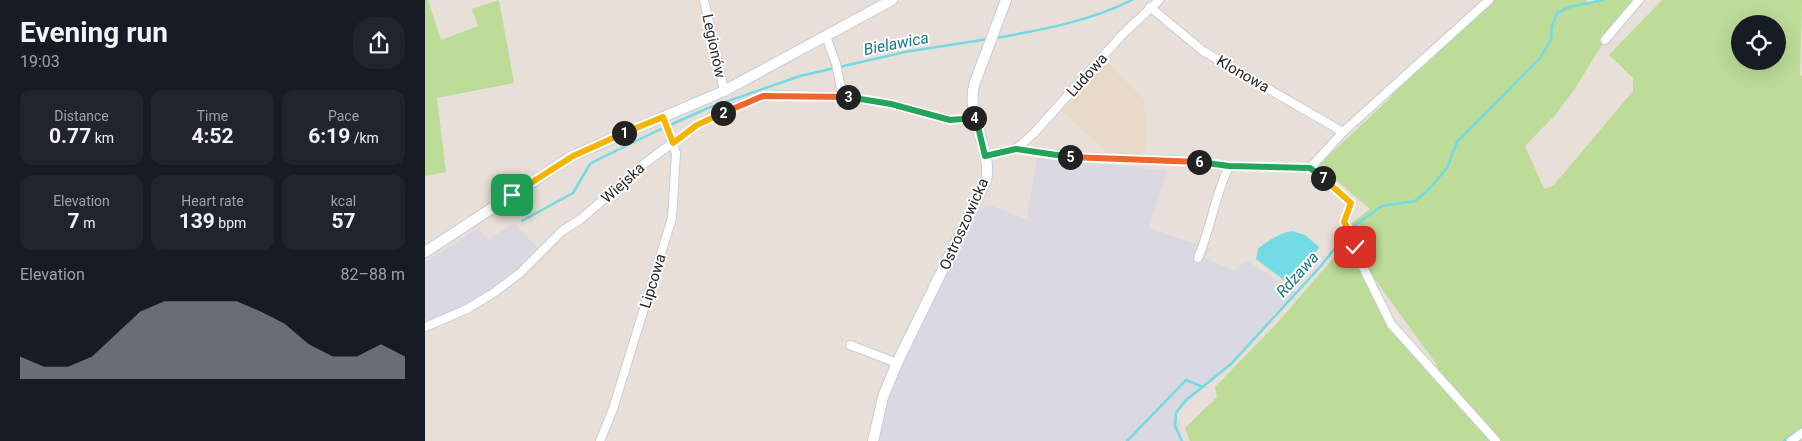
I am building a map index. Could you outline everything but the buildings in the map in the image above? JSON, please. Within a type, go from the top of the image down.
[{"type":"main road","points":[[425,252],[566,159],[666,124],[892,0]]},
{"type":"main road","name":"Ostroszowicka","points":[[873,441],[883,397],[897,363],[978,199],[988,173],[971,96],[1006,0]]},
{"type":"street","name":"Legionów","points":[[704,0],[724,91]]},
{"type":"street","name":"Ludowa","points":[[1016,149],[1034,133],[1122,35],[1159,0]]},
{"type":"street","points":[[1310,168],[1343,132],[1412,72],[1489,0]]},
{"type":"street","points":[[1605,40],[1639,0]]},
{"type":"street","name":"Klonowa","points":[[1150,7],[1183,37],[1203,51],[1343,132]]},
{"type":"street","points":[[826,36],[836,64],[843,97]]},
{"type":"street","name":"Wiejska","points":[[425,327],[467,309],[495,292],[520,273],[562,231],[581,219],[625,179],[697,125],[763,96],[843,97],[891,104],[950,120],[976,118]]},
{"type":"street","name":"Lipcowa","points":[[600,441],[613,409],[672,218],[677,160],[666,124]]},
{"type":"street","points":[[985,156],[1016,149],[1059,156],[1189,160],[1229,166],[1310,168],[1350,199],[1351,208],[1345,218],[1345,226],[1351,234],[1359,259],[1391,324],[1496,441]]},
{"type":"street","points":[[1198,258],[1207,236],[1220,185],[1229,166]]},
{"type":"street","points":[[850,345],[897,363]]},
{"type":"street","points":[[1791,441],[1802,433]]},
{"type":"shaded area","points":[[1106,61],[1144,99],[1146,153],[1110,155],[1062,111]]},
{"type":"shaded area","points":[[1037,156],[1168,171],[1149,228],[1211,249],[1205,258],[1235,271],[1246,260],[1296,293],[1231,364],[1176,413],[1183,441],[871,441],[878,396],[967,223],[986,204],[1027,219]]},
{"type":"shaded area","points":[[514,223],[539,249],[512,276],[465,306],[425,321],[425,262],[479,228],[488,240]]},
{"type":"green space","points":[[425,0],[428,0],[441,40],[478,26],[472,9],[499,0],[514,83],[437,98],[446,172],[425,176]]},
{"type":"green space","points":[[1489,0],[1587,0],[1586,4],[1603,0],[1639,0],[1605,40],[1574,90],[1555,115],[1525,146],[1544,189],[1553,186],[1633,91],[1633,78],[1609,55],[1662,0],[1802,0],[1800,75],[1802,76],[1802,441],[1190,441],[1185,428],[1217,397],[1215,387],[1279,321],[1349,240],[1387,316],[1430,369],[1437,365],[1371,274],[1359,239],[1351,228],[1352,223],[1370,209],[1319,165],[1392,96],[1389,92]]},
{"type":"water","points":[[1292,231],[1305,235],[1319,247],[1307,266],[1285,281],[1256,259],[1258,249],[1278,235]]},
{"type":"waterway","name":"Bielawica","points":[[996,38],[1083,19],[1132,0]]},
{"type":"waterway","name":"Rdzawa","points":[[1182,441],[1175,426],[1176,413],[1185,401],[1231,364],[1320,267],[1351,228],[1382,206],[1415,201],[1429,189],[1447,168],[1457,142],[1541,57],[1551,39],[1552,26],[1557,13],[1570,7],[1603,0]]},
{"type":"waterway","name":"Bielawica","points":[[670,125],[708,108],[800,76],[905,52],[988,39]]},
{"type":"waterway","name":"Bielawica","points":[[522,221],[573,193],[590,164],[663,128]]},
{"type":"waterway","name":"Rdzawa","points":[[1127,441],[1186,380],[1203,387]]},
{"type":"waterway","points":[[1784,441],[1802,428]]},
{"type":"route","points":[[512,195],[545,172],[573,156],[663,117],[673,143],[697,125],[741,104],[763,96],[843,97],[891,104],[956,121],[976,118],[985,156],[1016,149],[1075,157],[1189,160],[1229,166],[1310,168],[1350,199],[1351,208],[1344,222],[1353,237],[1355,247]]}]
